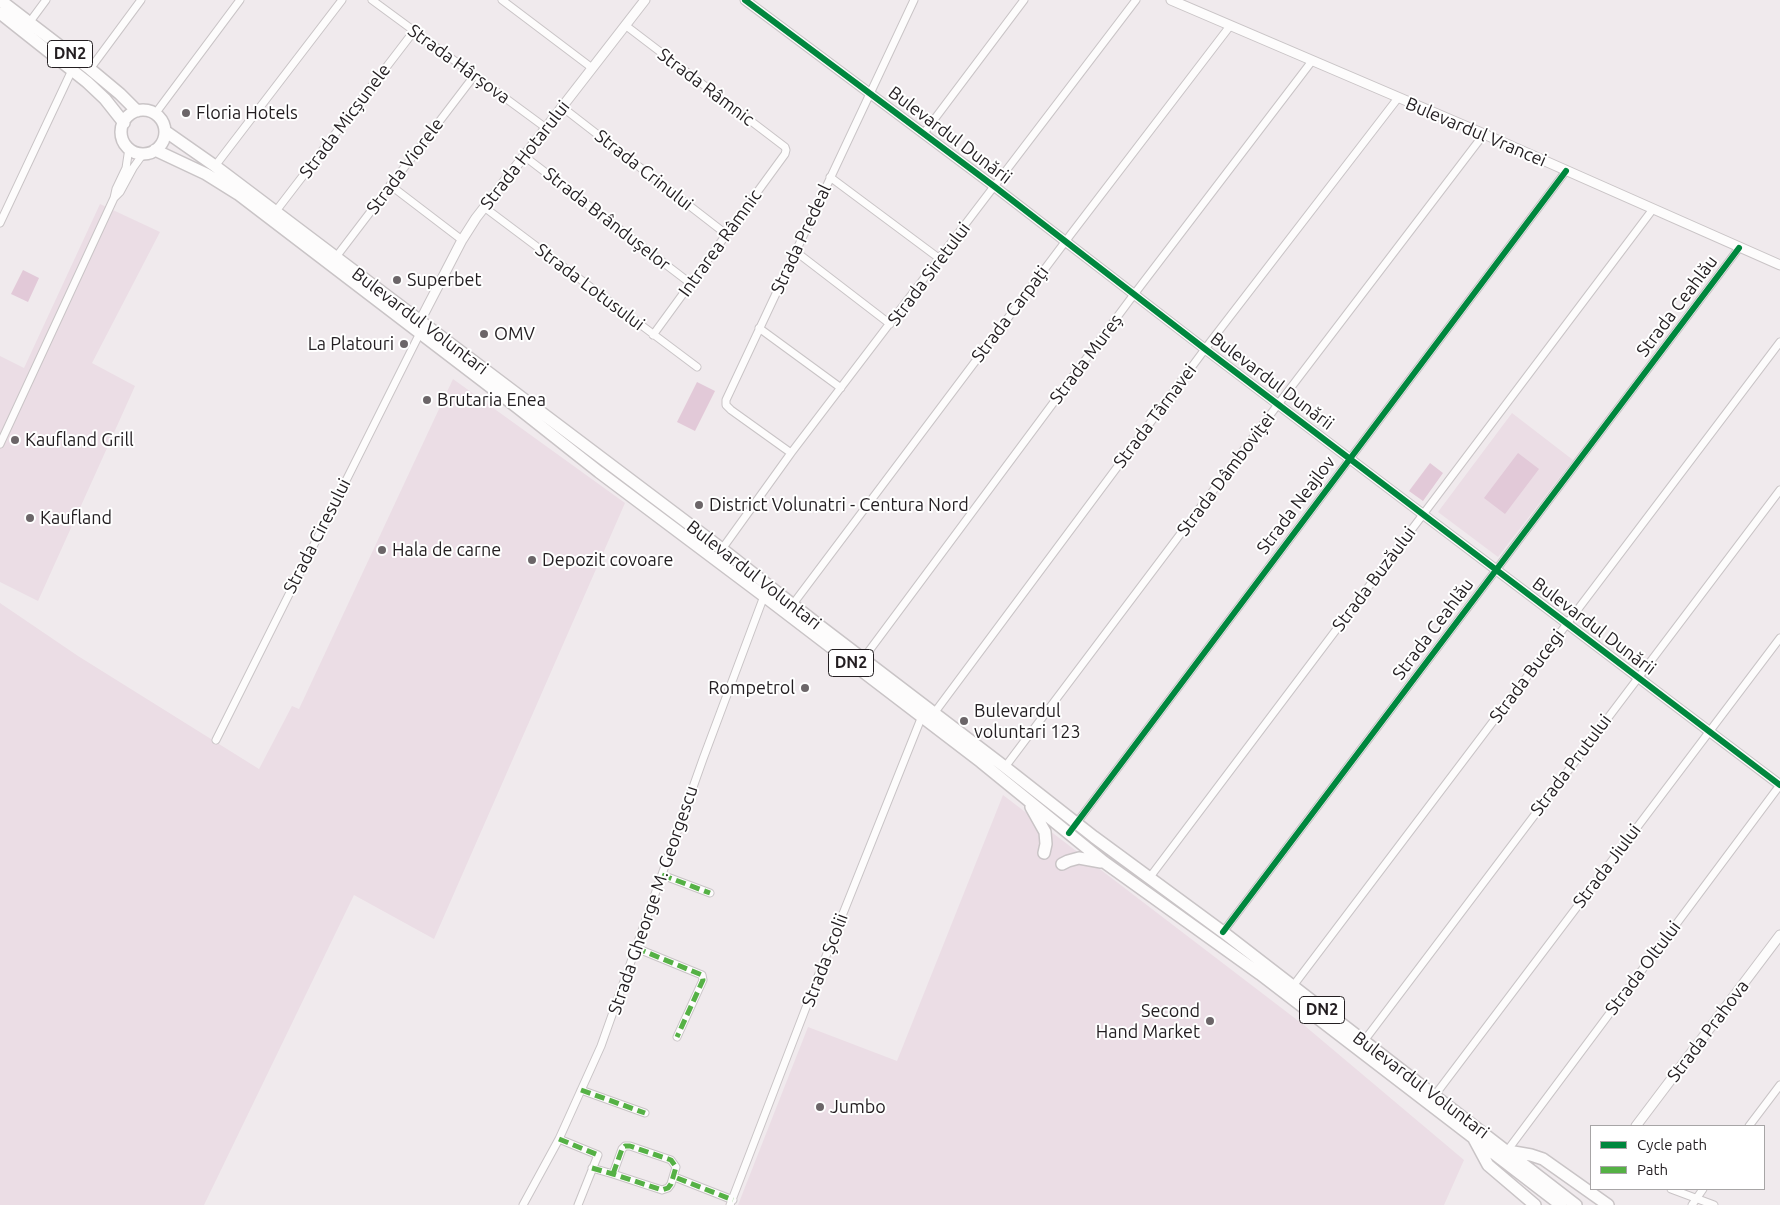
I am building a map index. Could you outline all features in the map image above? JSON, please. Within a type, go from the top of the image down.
[{"type":"highway","name":"DN2","points":[[0,0],[90,69],[137,111]]},
{"type":"highway","name":"DN2","points":[[0,13],[72,70],[105,99],[124,123],[122,136],[129,148]]},
{"type":"highway","points":[[124,123],[131,114],[137,111],[143,110],[155,114]]},
{"type":"highway","name":"Bulevardul Voluntari","points":[[155,114],[164,124],[165,131],[216,166],[336,257],[599,472],[922,716],[1104,862],[1253,969],[1473,1137],[1504,1155]]},
{"type":"highway","points":[[129,148],[143,154],[155,150],[163,142],[165,131]]},
{"type":"highway","name":"Bulevardul Voluntari","points":[[155,150],[206,174],[238,194],[722,549],[1076,823],[1223,932],[1435,1095],[1504,1155]]},
{"type":"highway","points":[[1026,800],[1045,832],[1046,844],[1044,853]]},
{"type":"highway","points":[[1062,864],[1079,858],[1104,862]]},
{"type":"highway","points":[[1473,1137],[1488,1165],[1535,1205]]},
{"type":"highway","name":"DN2","points":[[1504,1155],[1562,1205]]},
{"type":"highway","name":"DN2","points":[[1504,1155],[1576,1205]]},
{"type":"highway","points":[[1504,1155],[1530,1155],[1543,1159],[1590,1188]]},
{"type":"highway","points":[[1592,1190],[1608,1205]]},
{"type":"street","points":[[30,23],[46,0]]},
{"type":"street","points":[[90,69],[141,0]]},
{"type":"street","points":[[155,114],[240,0]]},
{"type":"street","points":[[216,166],[342,0]]},
{"type":"street","name":"Strada Hârșova","points":[[372,0],[546,128]]},
{"type":"street","points":[[502,0],[592,68]]},
{"type":"street","name":"Strada Hotarului","points":[[420,327],[462,240],[484,207],[645,0]]},
{"type":"street","name":"Bulevardul Dunării","points":[[745,0],[924,133],[1349,459],[1780,785]]},
{"type":"street","name":"Strada Predeal","points":[[791,453],[731,410],[726,405],[726,400],[914,0]]},
{"type":"street","points":[[924,133],[1024,0]]},
{"type":"street","name":"Strada Siretului","points":[[722,549],[791,453],[1136,0]]},
{"type":"street","name":"Bulevardul Vrancei","points":[[1171,0],[1484,134],[1780,265]]},
{"type":"street","name":"Strada Râmnic","points":[[626,25],[785,147],[786,150]]},
{"type":"street","name":"Strada Carpați","points":[[793,604],[1230,26]]},
{"type":"street","name":"Strada Micșunele","points":[[276,212],[414,31]]},
{"type":"street","name":"Strada Mureș","points":[[863,659],[1134,294],[1312,61]]},
{"type":"street","points":[[0,223],[72,70]]},
{"type":"street","name":"Strada Viorele","points":[[336,257],[474,76]]},
{"type":"street","name":"Strada Târnavei","points":[[934,712],[1205,349],[1398,98]]},
{"type":"street","name":"Strada Crinului","points":[[562,107],[726,234]]},
{"type":"street","name":"Strada Dâmboviței","points":[[1005,767],[1484,134]]},
{"type":"street","points":[[0,444],[114,198],[126,168],[129,148]]},
{"type":"street","name":"Intrarea Râmnic","points":[[653,335],[785,154],[786,150]]},
{"type":"street","points":[[114,198],[120,192],[143,154]]},
{"type":"street","name":"Strada Brândușelor","points":[[524,156],[690,283]]},
{"type":"street","name":"Strada Neajlov","points":[[1068,833],[1566,171]]},
{"type":"street","points":[[830,176],[940,259]]},
{"type":"street","points":[[390,185],[462,240]]},
{"type":"street","name":"Strada Lotusului","points":[[484,207],[697,367]]},
{"type":"street","name":"Strada Buzăului","points":[[1150,878],[1422,514],[1654,209]]},
{"type":"street","name":"Strada Ceahlău","points":[[1223,932],[1739,248]]},
{"type":"street","points":[[795,251],[890,324]]},
{"type":"street","name":"Strada Ciresului","points":[[216,740],[420,327]]},
{"type":"street","points":[[759,328],[842,388]]},
{"type":"street","name":"Strada Bucegi","points":[[1293,986],[1780,342]]},
{"type":"street","name":"Strada Prutului","points":[[1364,1041],[1780,490]]},
{"type":"street","name":"Strada Gheorge M. Georgescu","points":[[525,1201],[559,1139],[604,1038],[703,759],[764,596]]},
{"type":"street","name":"Strada Jiului","points":[[1435,1095],[1780,638]]},
{"type":"street","name":"Strada Școlii","points":[[732,1202],[820,971],[922,716]]},
{"type":"street","name":"Strada Oltului","points":[[1504,1155],[1780,785]]},
{"type":"street","points":[[662,875],[710,893]]},
{"type":"street","name":"Strada Prahova","points":[[1637,1125],[1780,935]]},
{"type":"street","points":[[636,948],[702,976],[703,980],[677,1037]]},
{"type":"street","points":[[1750,1125],[1780,1085]]},
{"type":"street","points":[[581,1090],[645,1112]]},
{"type":"street","points":[[559,1139],[598,1155],[578,1205]]},
{"type":"street","points":[[592,1168],[662,1190],[668,1188],[671,1184],[676,1167],[671,1160],[625,1146],[622,1149],[613,1174]]},
{"type":"street","points":[[677,1178],[732,1202]]},
{"type":"street","points":[[1672,1190],[1694,1202],[1714,1205]]},
{"type":"street","points":[[1694,1202],[1702,1190]]},
{"type":"shaded area","points":[[100,204],[160,232],[92,363],[135,386],[38,601],[0,582],[0,356],[24,368]]},
{"type":"shaded area","points":[[23,270],[39,278],[28,302],[11,294]]},
{"type":"shaded area","points":[[453,379],[625,503],[434,939],[354,895],[204,1205],[0,1205],[0,603],[78,656],[259,769],[292,706],[299,709]]},
{"type":"shaded area","points":[[697,382],[715,391],[695,431],[677,422]]},
{"type":"shaded area","points":[[1512,413],[1573,460],[1498,557],[1438,512]]},
{"type":"shaded area","points":[[1518,453],[1539,469],[1505,514],[1484,498]]},
{"type":"shaded area","points":[[1430,463],[1443,473],[1423,501],[1409,491]]},
{"type":"shaded area","points":[[1003,795],[1305,1026],[1464,1160],[1444,1205],[738,1205],[808,1027],[897,1061]]},
{"type":"marked path","points":[[662,875],[710,893]]},
{"type":"marked path","points":[[636,948],[702,975],[703,980],[677,1037]]},
{"type":"marked path","points":[[581,1090],[645,1113]]},
{"type":"marked path","points":[[559,1139],[598,1155]]},
{"type":"marked path","points":[[592,1168],[662,1190],[668,1188],[671,1184],[676,1167],[671,1160],[625,1146],[622,1149],[613,1174]]},
{"type":"marked path","points":[[677,1178],[733,1200]]},
{"type":"cycle path","points":[[745,0],[995,187],[1205,349],[1780,785]]},
{"type":"cycle path","points":[[1069,833],[1566,171]]},
{"type":"cycle path","points":[[1223,932],[1739,248]]},
{"type":"place","name":"Floria Hotels","points":[[186,113]]},
{"type":"place","name":"Superbet","points":[[397,280]]},
{"type":"place","name":"OMV","points":[[484,334]]},
{"type":"place","name":"La Platouri","points":[[404,344]]},
{"type":"place","name":"Brutaria Enea","points":[[427,400]]},
{"type":"place","name":"Kaufland Grill","points":[[15,440]]},
{"type":"place","name":"District Volunatri - Centura Nord","points":[[699,505]]},
{"type":"place","name":"Kaufland","points":[[30,518]]},
{"type":"place","name":"Hala de carne","points":[[382,550]]},
{"type":"place","name":"Depozit covoare","points":[[532,560]]},
{"type":"place","name":"Rompetrol","points":[[805,688]]},
{"type":"place","name":"Bulevardul voluntari 123","points":[[964,721]]},
{"type":"place","name":"Second Hand Market","points":[[1210,1021]]},
{"type":"place","name":"Jumbo","points":[[820,1107]]}]
